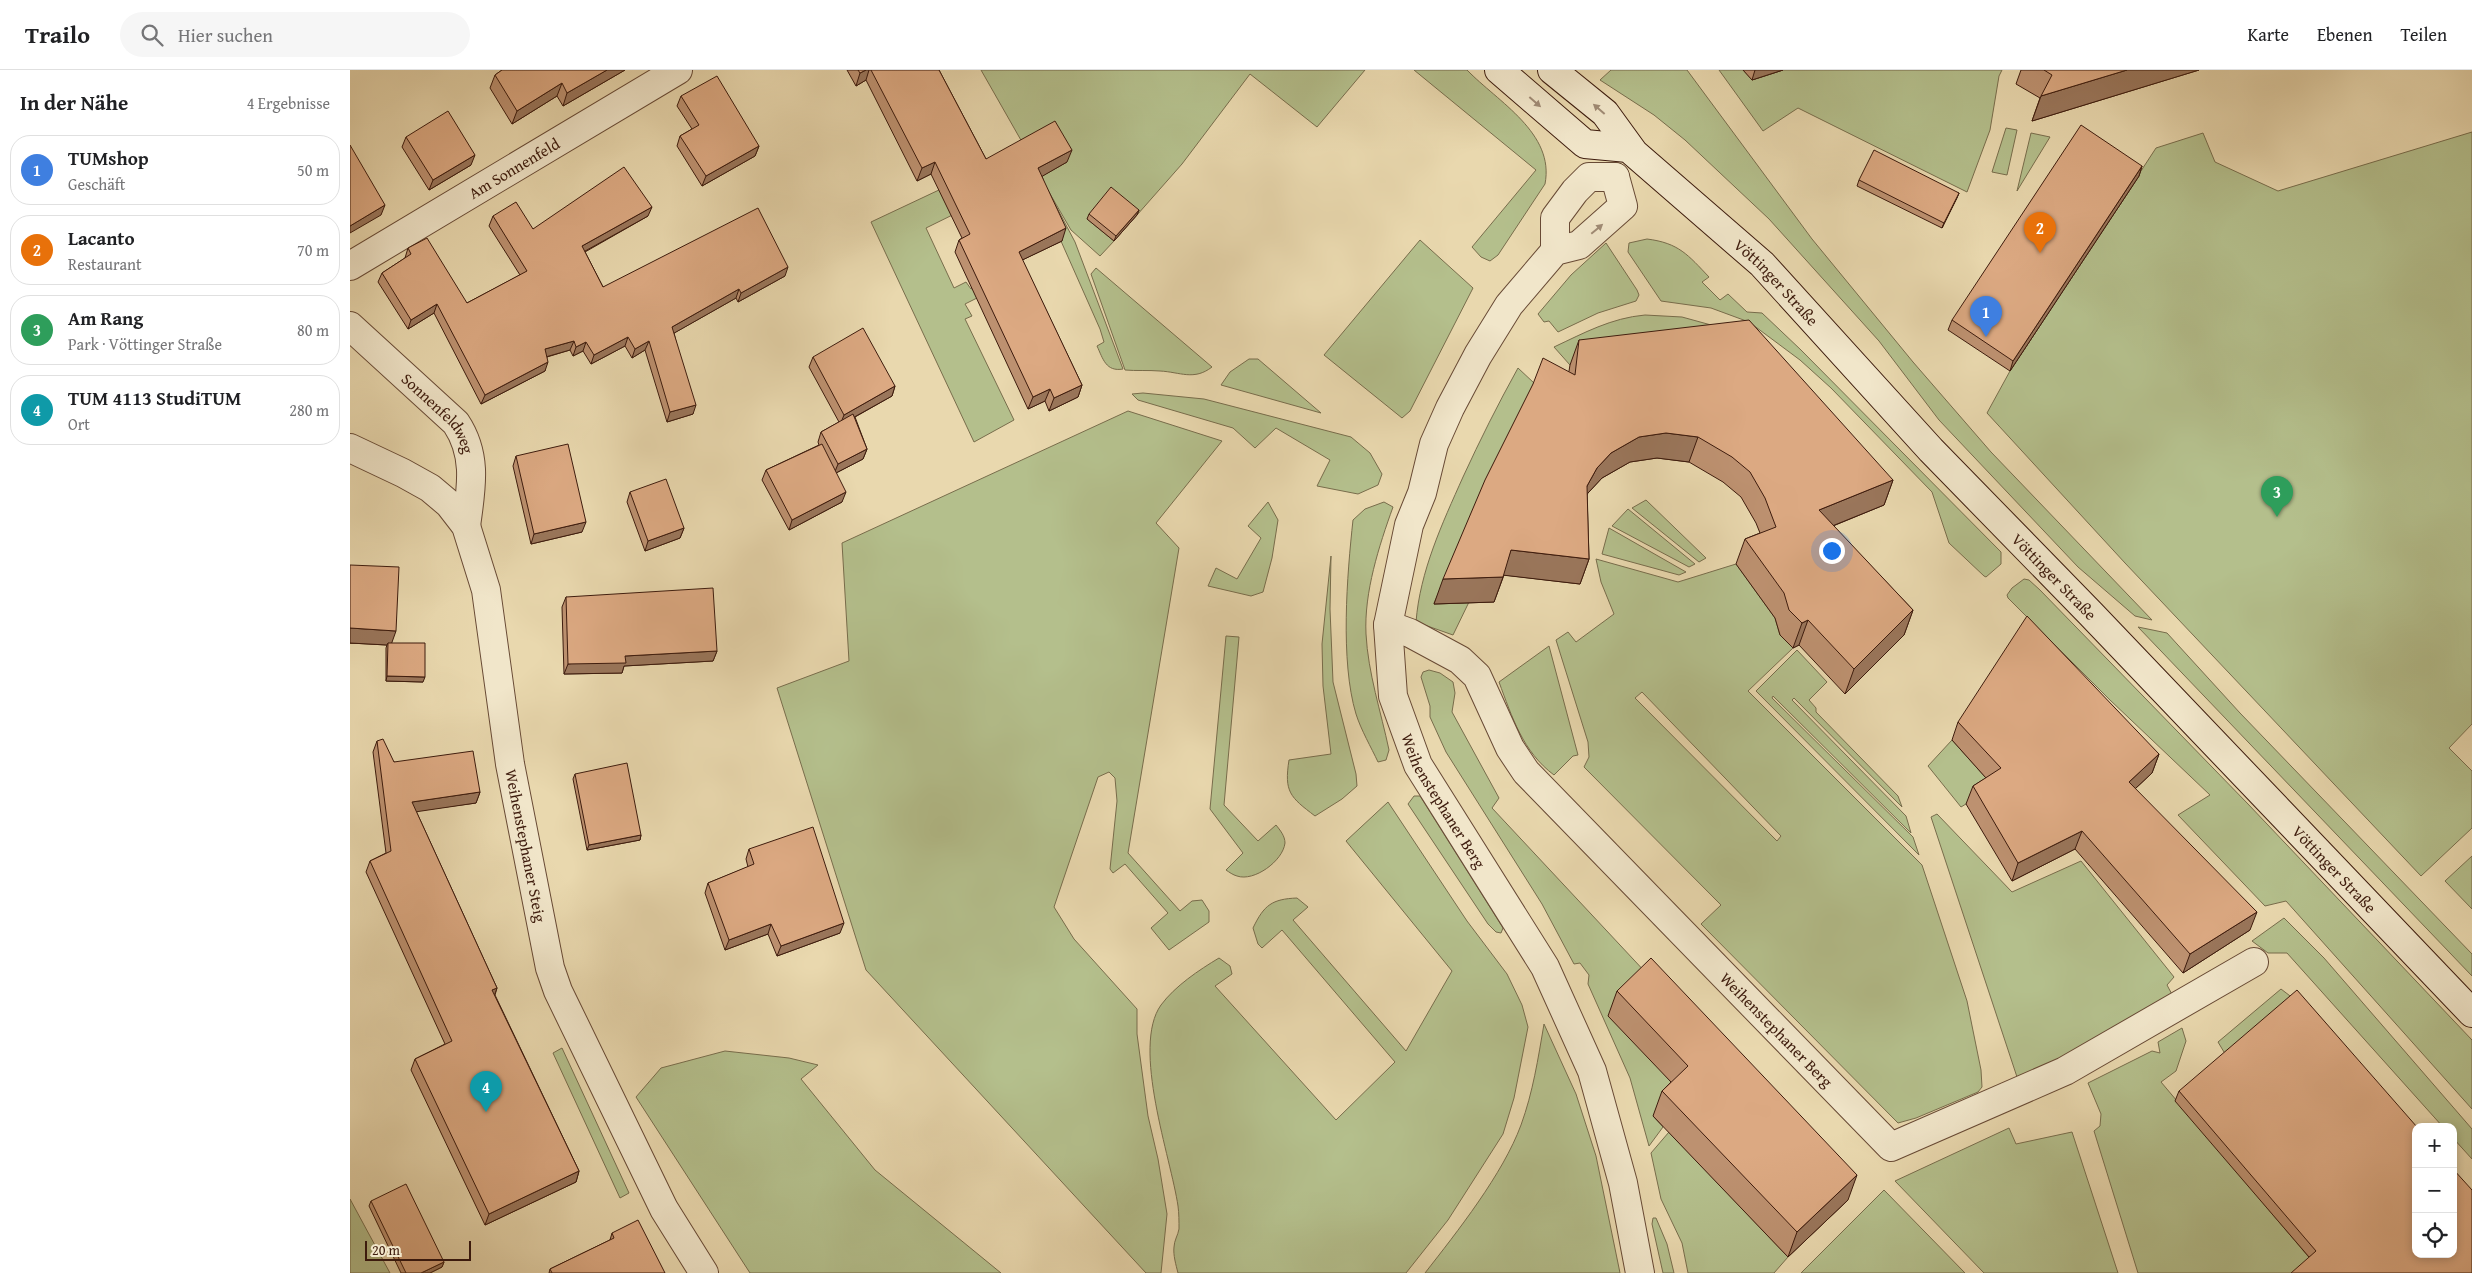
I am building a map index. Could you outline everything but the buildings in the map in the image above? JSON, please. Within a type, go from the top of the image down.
[{"type":"street","name":"Am Sonnenfeld","points":[[350,266],[678,70]]},
{"type":"street","points":[[1499,70],[1585,144],[1631,150],[1615,177],[1623,206],[1579,245],[1555,251],[1555,218],[1575,191],[1589,177],[1615,177]]},
{"type":"street","name":"Vöttinger Straße","points":[[1552,70],[1604,113],[1631,150],[1762,264],[1930,450],[2097,620],[2472,1013]]},
{"type":"street","name":"Weihenstephaner Berg","points":[[1555,251],[1509,305],[1478,355],[1450,408],[1434,444],[1422,493],[1409,525],[1388,625],[1393,696],[1418,765],[1545,967],[1592,1071],[1623,1183],[1640,1273]]},
{"type":"street","name":"Sonnenfeldweg","points":[[350,326],[456,423],[465,436],[472,461],[473,477],[466,526]]},
{"type":"street","name":"Weihenstephaner Steig","points":[[350,448],[430,488],[449,504],[466,526],[486,590],[510,764],[550,968],[558,991],[664,1209],[704,1273]]},
{"type":"street","name":"Weihenstephaner Berg","points":[[1388,625],[1410,633],[1460,660],[1477,676],[1510,748],[1526,772],[1891,1147],[2065,1071],[2254,962]]},
{"type":"green space","points":[[981,70],[1365,70],[1317,127],[1250,74],[1182,164],[1137,215],[1109,192],[1087,219],[1114,241],[1100,256],[1071,230],[1046,187],[1075,242],[1123,369],[1109,366],[1101,356],[1097,346],[1104,342],[1100,329],[1041,196],[995,194],[926,228],[954,288],[966,282],[971,289],[981,283],[995,289],[965,304],[972,316],[965,319],[1014,420],[974,442],[871,222],[1026,149]]},
{"type":"green space","points":[[1414,70],[1467,70],[1521,120],[1533,134],[1541,149],[1546,166],[1545,184],[1498,255],[1490,261],[1481,257],[1472,247],[1536,170]]},
{"type":"green space","points":[[1611,70],[1687,70],[1812,239],[1913,362],[1991,452],[2152,620],[2135,616],[2078,567],[1939,420],[1879,341],[1769,219],[1685,140],[1654,115],[1600,80]]},
{"type":"green space","points":[[1719,70],[1743,70],[1752,80],[1783,70],[2002,70],[1999,76],[1990,130],[1967,192],[1798,108],[1763,131]]},
{"type":"green space","points":[[2006,128],[2017,130],[2007,175],[1992,172]]},
{"type":"green space","points":[[2472,132],[2472,724],[2449,748],[2472,771],[2472,828],[2421,876],[2125,563],[1987,413],[2010,371],[2156,148],[2203,133],[2215,162],[2278,191]]},
{"type":"green space","points":[[2031,133],[2050,137],[2017,191]]},
{"type":"green space","points":[[1647,239],[1675,247],[1689,256],[1709,277],[1702,282],[1720,300],[1728,294],[1747,312],[1762,313],[2001,552],[2001,564],[1986,577],[1949,543],[1932,492],[1831,388],[1800,360],[1749,322],[1711,308],[1661,301],[1628,252],[1629,243]]},
{"type":"green space","points":[[1420,240],[1473,288],[1410,411],[1402,418],[1324,355]]},
{"type":"green space","points":[[1606,243],[1637,290],[1639,295],[1636,301],[1598,313],[1558,332],[1549,321],[1544,322],[1538,314],[1571,275]]},
{"type":"green space","points":[[1096,268],[1212,367],[1193,375],[1160,371],[1125,370],[1091,274]]},
{"type":"green space","points":[[1645,315],[1682,317],[1722,328],[1570,365],[1554,347],[1609,323]]},
{"type":"green space","points":[[1249,359],[1258,359],[1321,413],[1221,385],[1230,372]]},
{"type":"green space","points":[[1518,368],[1534,383],[1434,603],[1469,602],[1453,635],[1416,622],[1422,584],[1433,548],[1455,495]]},
{"type":"green space","points":[[1143,393],[1204,399],[1351,437],[1370,453],[1382,474],[1378,485],[1358,494],[1317,486],[1330,460],[1276,428],[1255,448],[1233,428],[1138,400],[1132,394]]},
{"type":"green space","points":[[1128,411],[1222,441],[1156,523],[1179,548],[1128,853],[1180,911],[1192,901],[1202,900],[1209,911],[1209,922],[1169,950],[1151,928],[1168,913],[1125,864],[1113,873],[1110,869],[1117,801],[1115,778],[1109,772],[1098,777],[1054,907],[1074,939],[1137,1009],[1137,1034],[1148,1116],[1158,1159],[1167,1214],[1161,1273],[1146,1273],[866,970],[777,688],[849,661],[842,543]]},
{"type":"green space","points":[[1646,500],[1706,558],[1699,562],[1632,508]]},
{"type":"green space","points":[[1268,502],[1278,520],[1272,558],[1263,592],[1251,596],[1208,586],[1216,568],[1237,579],[1261,538],[1248,526]]},
{"type":"green space","points":[[1384,502],[1393,507],[1374,569],[1367,602],[1366,618],[1369,663],[1389,750],[1386,760],[1378,762],[1358,720],[1351,693],[1346,644],[1346,618],[1353,520],[1365,509]]},
{"type":"green space","points":[[1628,509],[1695,564],[1689,567],[1612,526]]},
{"type":"green space","points":[[1609,528],[1686,572],[1679,575],[1602,554]]},
{"type":"green space","points":[[1331,556],[1330,609],[1333,682],[1356,774],[1357,786],[1342,799],[1315,816],[1294,798],[1288,787],[1287,780],[1289,760],[1331,754],[1323,686],[1322,644]]},
{"type":"green space","points":[[1596,559],[1678,582],[1736,564],[1775,618],[1780,635],[1793,648],[1748,691],[1922,865],[1967,1001],[1981,1070],[1982,1087],[1978,1092],[1916,1118],[1898,1123],[1701,924],[1721,905],[1584,767],[1589,757],[1588,742],[1556,640],[1568,632],[1576,642],[1614,614],[1601,582]],"holes":[[[1642,692],[1781,836],[1777,841],[1635,698]]]},
{"type":"green space","points":[[2024,579],[2029,580],[2040,590],[2248,804],[2472,1040],[2472,1109],[2286,901],[2265,906],[2178,815],[2210,795],[2110,700],[2008,598],[2007,595],[2012,588]]},
{"type":"green space","points":[[2138,627],[2167,633],[2240,713],[2472,954],[2472,976]]},
{"type":"green space","points":[[1226,636],[1239,637],[1224,805],[1258,841],[1276,825],[1285,840],[1279,857],[1267,869],[1244,877],[1236,876],[1226,870],[1243,853],[1210,809]]},
{"type":"green space","points":[[1549,646],[1578,755],[1573,756],[1554,775],[1543,766],[1526,745],[1514,721],[1499,682]]},
{"type":"green space","points":[[1797,650],[1827,682],[1809,700],[1816,708],[1816,712],[1898,796],[1902,807],[1794,698],[1792,700],[1906,816],[1911,833],[1773,696],[1772,698],[1913,837],[1919,855],[1756,691]]},
{"type":"green space","points":[[1429,670],[1440,673],[1453,682],[1455,693],[1452,712],[1499,798],[1492,808],[1648,975],[1679,1091],[1653,1116],[1663,1127],[1649,1146],[1630,1078],[1588,984],[1589,975],[1580,963],[1574,964],[1542,904],[1446,752],[1430,717],[1430,706],[1421,677],[1423,672]]},
{"type":"green space","points":[[1952,740],[1994,787],[1961,807],[1928,766]]},
{"type":"green space","points":[[1414,796],[1420,796],[1503,928],[1501,933],[1496,932],[1488,924],[1408,804]]},
{"type":"green space","points":[[1388,802],[1467,921],[1507,974],[1522,1005],[1528,1027],[1514,1098],[1503,1134],[1448,1220],[1406,1273],[1178,1273],[1174,1250],[1179,1229],[1178,1206],[1156,1103],[1151,1074],[1150,1047],[1153,1024],[1161,1005],[1173,991],[1219,958],[1230,966],[1232,974],[1215,986],[1336,1120],[1395,1062],[1282,930],[1262,948],[1258,944],[1253,928],[1261,914],[1270,905],[1281,900],[1297,898],[1308,907],[1293,920],[1406,1051],[1452,971],[1346,841]]},
{"type":"green space","points":[[1937,814],[2012,892],[2081,861],[2174,977],[2167,985],[2175,1000],[2018,1080],[1931,817]]},
{"type":"green space","points":[[2472,856],[2472,909],[2445,881]]},
{"type":"green space","points":[[2284,918],[2324,958],[2472,1129],[2472,1159],[2457,1142],[2457,1123],[2439,1123],[2287,953],[2268,953],[2252,941]]},
{"type":"green space","points":[[2281,989],[2294,999],[2227,1057],[2218,1042]]},
{"type":"green space","points":[[1544,1024],[1576,1094],[1596,1156],[1620,1273],[1425,1273],[1491,1183],[1513,1144],[1529,1100]]},
{"type":"green space","points":[[2182,1028],[2186,1041],[2176,1071],[2161,1082],[2312,1261],[2299,1273],[2138,1273],[2094,1131],[2100,1126],[2101,1114],[2088,1083],[2152,1051],[2160,1053],[2158,1042]]},
{"type":"green space","points":[[562,1048],[629,1193],[620,1198],[553,1053]]},
{"type":"green space","points":[[725,1051],[789,1058],[818,1065],[801,1079],[875,1170],[1001,1273],[750,1273],[636,1097],[661,1068]]},
{"type":"green space","points":[[2009,1128],[2016,1144],[2072,1132],[2118,1273],[1984,1273],[1895,1181]]},
{"type":"green space","points":[[1669,1132],[1788,1257],[1774,1273],[1688,1273],[1682,1243],[1661,1199],[1651,1153]]},
{"type":"green space","points":[[1884,1190],[1965,1273],[1801,1273]]},
{"type":"green space","points":[[350,1199],[390,1273],[350,1273]]},
{"type":"green space","points":[[1653,1218],[1656,1218],[1667,1244],[1674,1273],[1663,1273],[1652,1224]]},
{"type":"place","name":"Lacanto","points":[[2040,253]]},
{"type":"place","name":"TUMshop","points":[[1986,337]]},
{"type":"place","name":"Am Rang","points":[[2277,517]]},
{"type":"place","name":"TUM 4113 StudiTUM","points":[[486,1112]]}]
